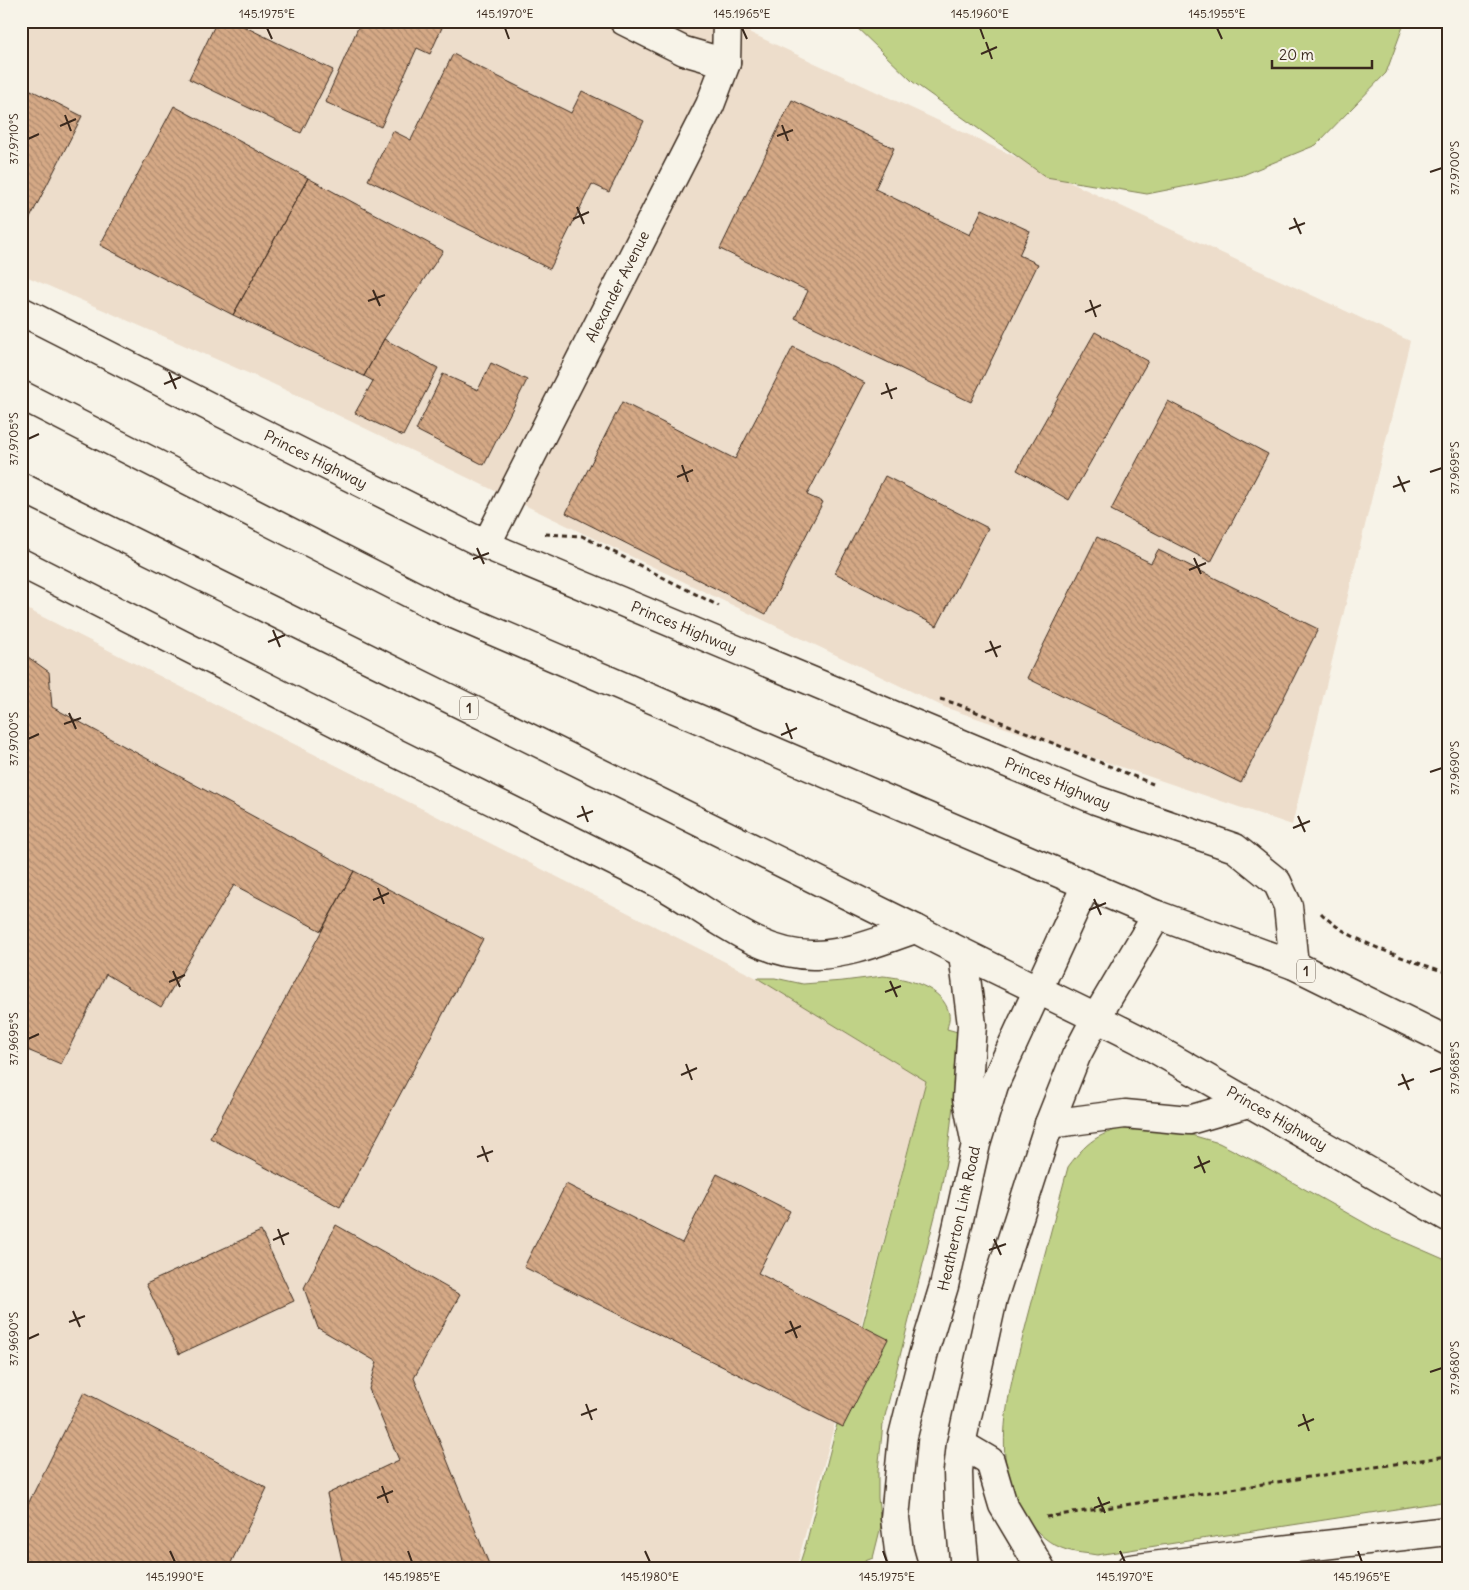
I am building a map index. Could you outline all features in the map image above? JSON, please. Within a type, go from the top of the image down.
[{"type":"main road","points":[[624,21],[684,51],[726,63]]},
{"type":"main road","name":"Alexander Avenue","points":[[486,545],[706,114],[726,63],[726,21]]},
{"type":"main road","name":"Princes Highway","points":[[21,310],[486,545],[1096,800],[1235,848],[1277,882],[1288,906],[1294,966]]},
{"type":"main road","name":"1","points":[[21,396],[437,607],[1039,863],[1158,916],[1294,966],[1448,1041]]},
{"type":"main road","name":"Princes Highway","points":[[21,487],[1140,1040],[1448,1217]]},
{"type":"main road","points":[[21,563],[662,885],[753,940],[791,954],[817,955],[850,950],[916,929]]},
{"type":"main road","name":"Heatherton Link Road","points":[[903,1566],[895,1518],[903,1436],[924,1352],[944,1286],[976,1144],[994,1085],[1086,885]]},
{"type":"main road","points":[[965,1569],[958,1471],[961,1444],[992,1298],[1049,1124],[1076,1056],[1096,1018],[1158,916]]},
{"type":"main road","points":[[964,954],[972,1025],[966,1099],[976,1144]]},
{"type":"main road","points":[[1049,1124],[1125,1114],[1189,1120],[1248,1103]]},
{"type":"main road","points":[[961,1444],[990,1462],[1003,1505],[1041,1569]]},
{"type":"main road","points":[[1130,1569],[1448,1531]]},
{"type":"path","points":[[1018,1533],[1035,1519],[1448,1456]]},
{"type":"path","points":[[859,1569],[870,1566],[903,1566]]},
{"type":"shaded area","points":[[21,21],[725,21],[1410,341],[1292,825],[944,707],[273,384],[21,274]]},
{"type":"shaded area","points":[[21,606],[757,978],[926,1081],[796,1569],[21,1569]]},
{"type":"green space","points":[[850,21],[1405,21],[1386,73],[1316,145],[1243,175],[1147,194],[1046,177],[913,82]]},
{"type":"green space","points":[[883,976],[913,982],[932,991],[946,1005],[949,1016],[947,1029],[961,1033],[948,1150],[939,1200],[883,1424],[878,1471],[881,1526],[873,1558],[845,1569],[798,1569],[926,1081],[757,978],[775,978],[803,984]]},
{"type":"green space","points":[[1140,1125],[1181,1132],[1219,1143],[1379,1231],[1448,1261],[1448,1501],[1097,1555],[1061,1548],[1039,1533],[1030,1523],[1014,1495],[1007,1470],[1004,1445],[1006,1419],[1015,1367],[1068,1167],[1083,1149],[1098,1137],[1116,1130]]},
{"type":"building","points":[[217,21],[233,21],[333,70],[301,133],[189,79]]},
{"type":"building","points":[[361,21],[445,21],[430,54],[417,48],[381,127],[325,102]]},
{"type":"building","points":[[453,54],[571,113],[582,91],[644,121],[609,192],[592,184],[550,269],[368,180],[393,131],[411,140]]},
{"type":"building","points":[[21,85],[82,116],[27,224],[21,221]]},
{"type":"building","points":[[792,100],[894,148],[875,189],[970,235],[982,209],[1030,231],[1019,255],[1038,264],[971,402],[795,318],[808,291],[720,249]]},
{"type":"building","points":[[174,106],[308,178],[233,315],[100,245]]},
{"type":"building","points":[[308,178],[443,251],[384,339],[364,376],[233,315]]},
{"type":"building","points":[[1095,332],[1148,361],[1069,500],[1017,470]]},
{"type":"building","points":[[384,339],[438,368],[403,436],[355,413],[373,381],[364,376]]},
{"type":"building","points":[[793,347],[865,383],[807,495],[823,502],[766,614],[566,513],[622,402],[735,459]]},
{"type":"building","points":[[491,363],[527,380],[484,465],[416,430],[443,374],[478,390]]},
{"type":"building","points":[[1168,401],[1268,454],[1211,562],[1111,510]]},
{"type":"building","points":[[885,476],[988,528],[937,626],[835,573]]},
{"type":"building","points":[[1097,537],[1151,563],[1158,550],[1318,629],[1241,783],[1027,678]]},
{"type":"building","points":[[21,652],[49,672],[52,707],[354,871],[321,931],[234,885],[161,1007],[106,974],[61,1064],[25,1049],[21,1057]]},
{"type":"building","points":[[354,871],[483,939],[340,1207],[210,1138]]},
{"type":"building","points":[[717,1174],[790,1211],[758,1273],[888,1339],[843,1427],[524,1267],[566,1184],[682,1243]]},
{"type":"building","points":[[336,1225],[460,1295],[414,1378],[491,1569],[344,1569],[327,1494],[399,1460],[369,1389],[377,1362],[318,1328],[304,1288]]},
{"type":"building","points":[[261,1231],[294,1301],[179,1354],[146,1284]]},
{"type":"building","points":[[84,1392],[267,1488],[228,1569],[21,1569],[21,1518]]}]
